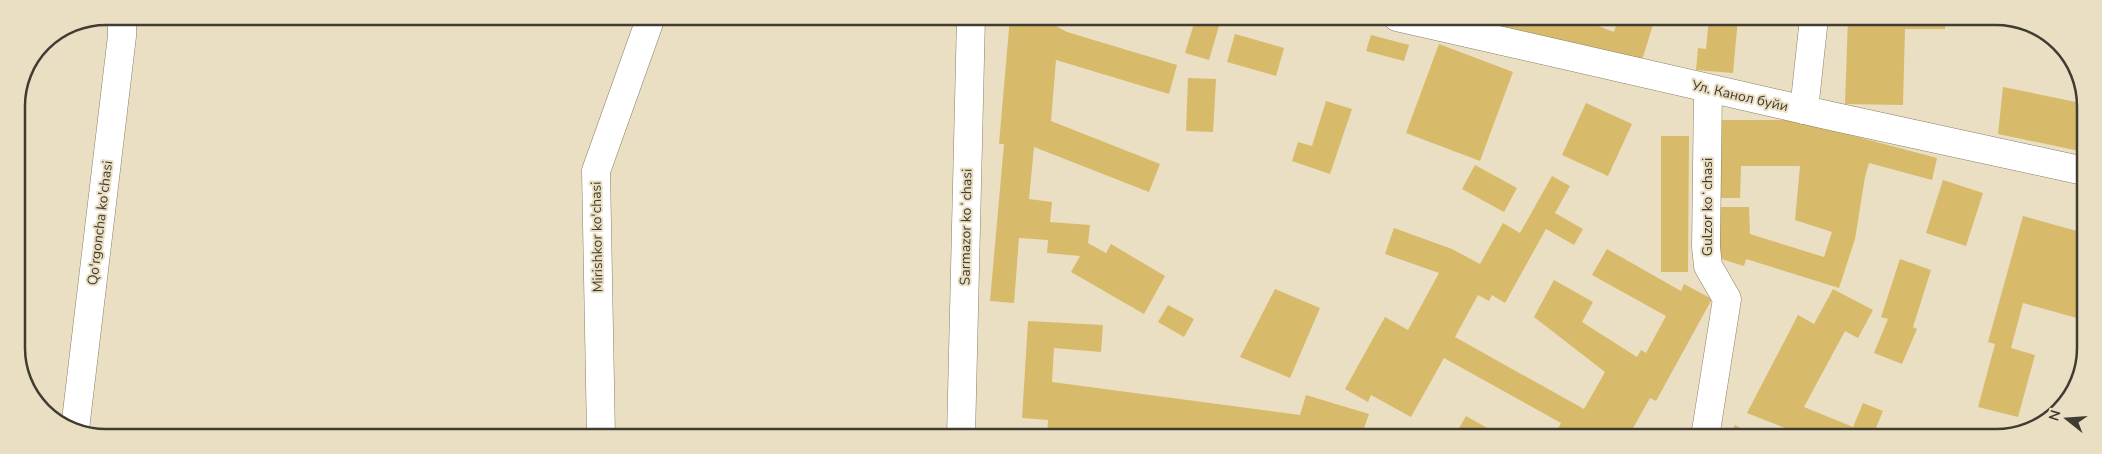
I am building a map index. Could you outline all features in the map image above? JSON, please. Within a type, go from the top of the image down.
[{"type":"street","name":"Qo'rgoncha ko'chasi","points":[[76,423],[122,25]]},
{"type":"street","name":"Mirishkor ko'chasi","points":[[601,429],[596,171],[647,25]]},
{"type":"street","name":"Sarmazor koʻchasi","points":[[961,429],[971,25]]},
{"type":"street","name":"Ул. Канол буйи","points":[[1432,25],[1708,89],[2077,169]]},
{"type":"street","points":[[1804,110],[1813,25]]},
{"type":"street","name":"Gulzor koʻchasi","points":[[1706,429],[1727,299],[1708,266],[1706,247],[1708,89]]},
{"type":"building","points":[[1009,25],[1054,25],[1067,32],[1177,65],[1169,94],[1056,60],[1051,121],[1160,164],[1149,192],[1034,147],[1029,199],[1052,202],[1050,222],[1090,225],[1088,243],[1106,253],[1111,244],[1165,276],[1144,314],[1071,272],[1080,256],[1047,253],[1048,240],[1019,238],[1014,303],[990,301],[1004,144],[999,144]]},
{"type":"building","points":[[1193,25],[1219,26],[1209,60],[1185,53]]},
{"type":"building","points":[[1497,25],[1596,25],[1614,32],[1616,25],[1653,25],[1636,75],[1528,33]]},
{"type":"building","points":[[1708,25],[1737,25],[1733,73],[1696,70],[1698,48],[1706,49]]},
{"type":"building","points":[[1848,25],[1945,25],[1945,29],[1905,29],[1903,105],[1845,104]]},
{"type":"building","points":[[1235,34],[1284,48],[1276,76],[1227,62]]},
{"type":"building","points":[[1371,35],[1409,45],[1404,61],[1366,51]]},
{"type":"building","points":[[1439,44],[1513,72],[1480,161],[1406,133]]},
{"type":"building","points":[[1188,78],[1216,79],[1213,132],[1186,131]]},
{"type":"building","points":[[2003,87],[2076,102],[2076,100],[2077,151],[1998,134]]},
{"type":"building","points":[[1326,101],[1352,109],[1330,174],[1292,161],[1298,142],[1312,146]]},
{"type":"building","points":[[1586,103],[1632,124],[1608,176],[1562,155]]},
{"type":"building","points":[[1715,120],[1794,120],[1937,158],[1932,180],[1869,163],[1855,239],[1839,288],[1746,259],[1744,266],[1715,257],[1716,207],[1749,207],[1750,234],[1824,257],[1832,232],[1795,220],[1800,166],[1741,166],[1740,198],[1714,198]]},
{"type":"building","points":[[1661,136],[1689,136],[1688,272],[1661,272]]},
{"type":"building","points":[[1475,165],[1517,188],[1504,212],[1462,189]]},
{"type":"building","points":[[1552,176],[1570,186],[1555,213],[1583,229],[1574,245],[1546,229],[1505,303],[1492,295],[1489,301],[1478,295],[1455,337],[1584,409],[1605,372],[1534,317],[1554,280],[1593,302],[1582,322],[1637,357],[1641,350],[1646,353],[1666,316],[1592,275],[1607,249],[1681,291],[1684,284],[1712,299],[1656,401],[1650,398],[1633,429],[1558,429],[1561,423],[1444,358],[1411,417],[1371,395],[1368,402],[1345,389],[1385,317],[1408,330],[1439,273],[1385,254],[1394,228],[1452,249],[1480,264],[1503,223],[1520,233]]},
{"type":"building","points":[[1943,180],[1983,193],[1966,246],[1926,233]]},
{"type":"building","points":[[2023,216],[2077,231],[2077,318],[2023,303],[2011,348],[2035,355],[2018,417],[1978,407],[1995,344],[1988,342]]},
{"type":"building","points":[[1900,259],[1931,270],[1913,327],[1917,329],[1902,364],[1874,353],[1888,319],[1881,317]]},
{"type":"building","points":[[1275,289],[1320,308],[1290,378],[1240,357]]},
{"type":"building","points":[[1833,289],[1873,310],[1858,338],[1845,331],[1804,407],[1853,427],[1863,403],[1883,411],[1875,429],[1788,429],[1747,413],[1798,315],[1814,324]]},
{"type":"building","points":[[1168,305],[1194,319],[1184,337],[1158,322]]},
{"type":"building","points":[[1028,321],[1103,325],[1101,352],[1054,348],[1052,382],[1300,415],[1306,395],[1369,414],[1364,429],[1047,429],[1048,420],[1022,418]]},
{"type":"building","points":[[1466,416],[1489,429],[1459,429]]},
{"type":"building","points":[[1735,425],[1743,429],[1733,429]]}]
